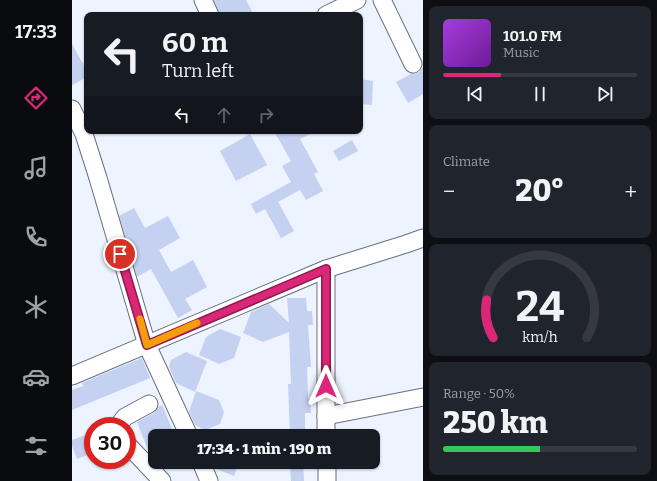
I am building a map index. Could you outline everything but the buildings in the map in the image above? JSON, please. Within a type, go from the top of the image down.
[{"type":"street","points":[[203,0],[209,12]]},
{"type":"street","points":[[332,12],[357,0]]},
{"type":"street","points":[[382,0],[414,64]]},
{"type":"street","points":[[72,109],[84,127]]},
{"type":"street","points":[[88,134],[147,345],[186,429]]},
{"type":"street","points":[[72,376],[326,269],[423,238]]},
{"type":"street","points":[[326,269],[326,429]]},
{"type":"street","points":[[326,416],[423,397]]},
{"type":"street","points":[[126,417],[149,404]]},
{"type":"street","points":[[136,454],[162,481]]},
{"type":"street","points":[[204,469],[209,481]]},
{"type":"street","points":[[327,469],[327,481]]},
{"type":"slow traffic","points":[[140,319],[147,345],[197,323]]},
{"type":"route","points":[[120,254],[147,345],[326,269],[326,386]]}]
